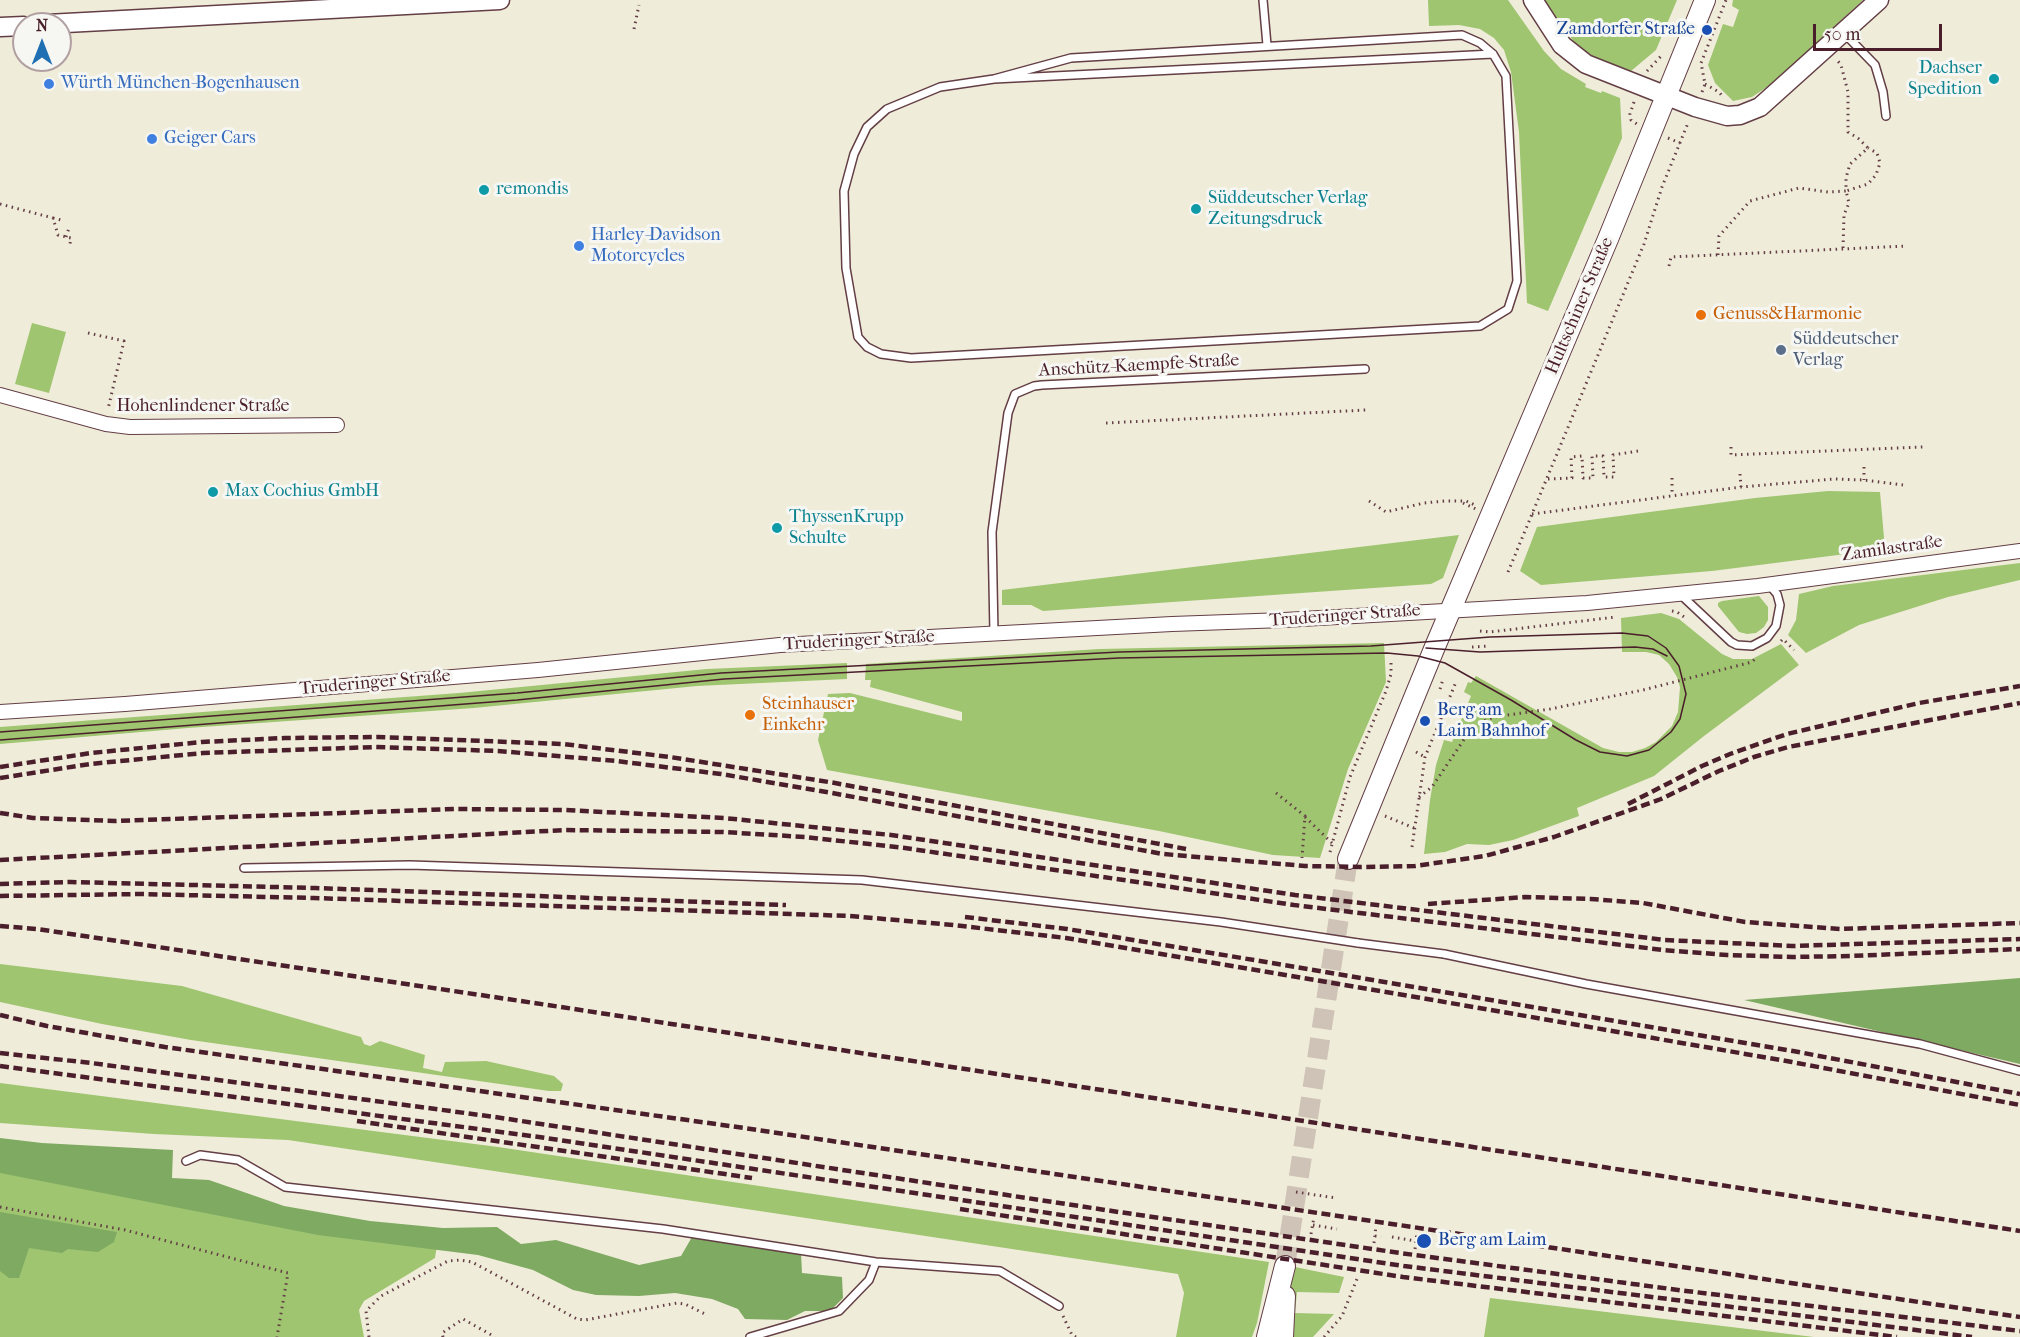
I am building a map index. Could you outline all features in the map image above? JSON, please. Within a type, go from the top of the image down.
[{"type":"main road","name":"Hultschiner Straße","points":[[1451,609],[1555,366],[1705,0]]},
{"type":"main road","name":"Truderinger Straße","points":[[1339,856],[1451,609]]},
{"type":"main road","points":[[1266,1337],[1284,1272],[1284,1337]]},
{"type":"street","points":[[72,23],[500,0]]},
{"type":"street","points":[[1533,0],[1562,45],[1586,64],[1720,114],[1740,115],[1760,107],[1879,0]]},
{"type":"street","name":"Hohenlindener Straße","points":[[0,395],[106,424],[130,427],[338,424]]},
{"type":"street","name":"Zamilastraße","points":[[1451,609],[1587,603],[1768,584],[2020,551]]},
{"type":"street","name":"Truderinger Straße","points":[[0,712],[526,671],[780,645],[1284,620],[1451,609]]},
{"type":"lane","points":[[1263,0],[1267,45]]},
{"type":"lane","points":[[1843,32],[1875,65],[1883,92],[1886,116]]},
{"type":"lane","points":[[994,79],[1071,58],[1462,35],[1480,43],[1493,54],[1506,76],[1517,281],[1508,309],[1480,326],[911,358],[881,354],[867,347],[858,337],[846,268],[844,191],[854,154],[867,127],[887,109],[940,87],[994,79],[1493,54]]},
{"type":"lane","name":"Anschütz-Kaempfe-Straße","points":[[994,634],[992,532],[1008,413],[1015,394],[1042,385],[1365,369]]},
{"type":"lane","points":[[1680,593],[1731,642],[1737,645],[1752,646],[1773,632],[1780,612],[1777,594],[1768,584]]},
{"type":"lane","points":[[244,868],[410,865],[862,880],[1221,922],[1444,954],[1586,984],[1920,1044],[2020,1071]]},
{"type":"lane","points":[[186,1161],[200,1155],[238,1160],[285,1187],[663,1229],[876,1262],[1000,1271],[1059,1306]]},
{"type":"lane","points":[[750,1337],[839,1311],[869,1280],[876,1262]]},
{"type":"path","points":[[1705,84],[1701,63],[1726,0]]},
{"type":"path","points":[[634,29],[639,5]]},
{"type":"path","points":[[1718,255],[1719,236],[1750,201],[1799,188],[1828,192],[1846,191],[1868,184],[1876,175],[1881,163],[1877,153],[1848,132],[1848,92],[1841,65]]},
{"type":"path","points":[[1508,572],[1644,244],[1662,187],[1680,143]]},
{"type":"path","points":[[1843,249],[1844,214],[1849,203],[1846,178],[1850,164],[1868,148]]},
{"type":"path","points":[[0,204],[61,220]]},
{"type":"path","points":[[53,218],[58,235],[71,238],[70,244]]},
{"type":"path","points":[[66,237],[69,228]]},
{"type":"path","points":[[1669,266],[1671,257],[1906,246]]},
{"type":"path","points":[[88,333],[124,341],[108,410]]},
{"type":"path","points":[[1106,423],[1366,410]]},
{"type":"path","points":[[1731,447],[1731,454],[1923,447]]},
{"type":"path","points":[[1547,479],[1572,478],[1571,457],[1582,456],[1583,478],[1593,478],[1592,456],[1603,456],[1604,477],[1614,477],[1613,455],[1638,451]]},
{"type":"path","points":[[1864,467],[1864,480]]},
{"type":"path","points":[[1740,474],[1742,487]]},
{"type":"path","points":[[1672,478],[1672,495]]},
{"type":"path","points":[[1532,514],[1672,495],[1834,479],[1904,485]]},
{"type":"path","points":[[1369,501],[1386,512],[1424,503],[1466,501],[1476,507]]},
{"type":"path","points":[[1664,609],[1677,612],[1691,622]]},
{"type":"path","points":[[1480,631],[1490,632],[1620,616]]},
{"type":"path","points":[[1775,645],[1783,639],[1794,650]]},
{"type":"path","points":[[1472,647],[1489,646]]},
{"type":"path","points":[[1419,797],[1432,788],[1469,732],[1481,722],[1494,717],[1550,709],[1643,690],[1752,662],[1756,657],[1748,657]]},
{"type":"path","points":[[1332,843],[1350,777],[1392,674],[1391,659]]},
{"type":"path","points":[[1440,689],[1443,679]]},
{"type":"path","points":[[1412,847],[1425,757],[1456,682]]},
{"type":"path","points":[[1416,752],[1425,757]]},
{"type":"path","points":[[1276,793],[1305,816],[1332,843],[1339,856]]},
{"type":"path","points":[[1302,858],[1305,816]]},
{"type":"path","points":[[1296,1192],[1336,1198]]},
{"type":"path","points":[[0,1207],[125,1230],[288,1273],[277,1337]]},
{"type":"path","points":[[1311,1234],[1314,1217]]},
{"type":"path","points":[[1313,1226],[1337,1229]]},
{"type":"path","points":[[1374,1243],[1376,1226]]},
{"type":"path","points":[[1415,1249],[1417,1232]]},
{"type":"path","points":[[1374,1236],[1381,1237]]},
{"type":"path","points":[[1392,1237],[1416,1241]]},
{"type":"path","points":[[369,1337],[366,1311],[381,1296],[447,1261],[460,1260],[472,1262],[577,1319],[585,1320],[677,1303],[685,1304],[707,1315]]},
{"type":"path","points":[[1324,1337],[1342,1316],[1357,1279]]},
{"type":"path","points":[[1059,1306],[1072,1335],[1076,1337]]},
{"type":"path","points":[[443,1337],[442,1332],[463,1319],[495,1337]]},
{"type":"green space","points":[[1428,0],[1508,0],[1544,51],[1561,69],[1586,84],[1585,87],[1620,98],[1622,138],[1548,311],[1527,303],[1519,132],[1511,72],[1504,50],[1494,38],[1480,29],[1459,25],[1429,26]]},
{"type":"green space","points":[[1542,0],[1677,0],[1656,50],[1631,71],[1582,52]]},
{"type":"green space","points":[[1733,0],[1863,0],[1773,83],[1752,97],[1733,101],[1715,83],[1708,65],[1723,24],[1733,27],[1739,10],[1732,6]]},
{"type":"green space","points":[[32,323],[66,332],[49,393],[15,384]]},
{"type":"green space","points":[[1828,491],[1880,492],[1885,549],[1712,571],[1541,585],[1520,571],[1537,527],[1755,498]]},
{"type":"green space","points":[[1459,535],[1443,578],[1431,584],[1043,611],[1031,605],[1002,605],[1002,590]]},
{"type":"green space","points":[[2020,563],[2020,580],[1948,597],[1859,625],[1806,653],[1788,635],[1796,620],[1799,594],[1833,586]]},
{"type":"green space","points":[[1759,596],[1768,607],[1768,620],[1764,627],[1756,633],[1739,632],[1718,606],[1718,603],[1722,601]]},
{"type":"green space","points":[[1661,613],[1679,619],[1722,654],[1733,659],[1752,659],[1781,644],[1799,665],[1654,776],[1577,808],[1579,816],[1513,840],[1489,845],[1467,844],[1445,852],[1424,854],[1436,765],[1444,740],[1452,742],[1471,696],[1464,692],[1468,682],[1471,683],[1476,676],[1603,748],[1632,752],[1645,748],[1656,742],[1672,726],[1678,712],[1680,687],[1669,664],[1659,655],[1646,652],[1622,652],[1621,618]]},
{"type":"green space","points":[[1384,643],[1386,682],[1348,769],[1320,858],[1273,855],[1159,831],[827,770],[818,740],[828,694],[850,693],[962,721],[962,712],[870,687],[871,680],[865,680],[866,664],[1099,649]]},
{"type":"green space","points":[[847,663],[847,679],[697,686],[474,708],[0,744],[0,727],[459,693],[707,669]]},
{"type":"green space","points":[[0,964],[182,986],[361,1037],[364,1044],[370,1046],[380,1041],[425,1055],[423,1068],[442,1072],[445,1062],[486,1061],[554,1076],[563,1084],[561,1091],[549,1091],[191,1040],[102,1024],[0,1002]]},
{"type":"green space","points":[[2020,978],[2020,1064],[1744,1000]]},
{"type":"green space","points":[[0,1083],[498,1147],[1269,1262],[1252,1337],[1176,1337],[1184,1293],[1178,1274],[288,1140],[154,1134],[0,1123]]},
{"type":"green space","points":[[0,1138],[42,1143],[173,1150],[172,1178],[209,1180],[284,1206],[370,1221],[443,1228],[497,1227],[521,1244],[556,1240],[639,1265],[681,1256],[692,1237],[801,1253],[802,1273],[842,1277],[843,1298],[830,1311],[805,1311],[787,1320],[745,1319],[738,1309],[712,1299],[675,1293],[639,1296],[596,1295],[573,1290],[533,1270],[478,1255],[318,1235],[0,1173]]},
{"type":"green space","points":[[0,1161],[438,1238],[435,1258],[364,1301],[359,1310],[364,1337],[0,1337]]},
{"type":"green space","points":[[0,1212],[117,1232],[114,1242],[98,1252],[68,1249],[62,1253],[29,1248],[19,1278],[9,1278],[0,1271]]},
{"type":"green space","points":[[1290,1266],[1344,1277],[1339,1293],[1297,1292],[1295,1313],[1334,1314],[1313,1337],[1291,1337]]},
{"type":"green space","points":[[1490,1298],[1814,1337],[1484,1337]]},
{"type":"tunnel","points":[[1285,1266],[1348,859]]},
{"type":"tram line","points":[[0,732],[517,693],[721,673],[1119,652],[1371,646],[1490,637],[1622,633],[1648,636],[1666,648],[1679,666],[1686,694],[1680,719],[1671,732],[1649,750],[1627,756],[1600,752],[1576,740],[1445,663],[1418,656],[1387,653],[1119,658],[724,679],[517,700],[0,740]]},
{"type":"tram line","points":[[1426,648],[1480,652],[1635,647],[1653,649],[1667,656]]},
{"type":"railway","points":[[1628,804],[1702,766],[1787,734],[1919,703],[2020,686]]},
{"type":"railway","points":[[0,778],[90,764],[203,753],[376,747],[498,751],[616,761],[721,774],[1163,854],[1305,866],[1415,866],[1485,856],[1554,837],[1661,799],[1719,771],[1788,747],[2020,703]]},
{"type":"railway","points":[[0,767],[91,753],[202,742],[285,738],[377,737],[563,744],[670,757],[835,783],[1186,849]]},
{"type":"railway","points":[[0,813],[33,818],[115,821],[454,809],[564,810],[724,818],[891,835],[1295,895],[1665,940],[1792,946],[2020,939]]},
{"type":"railway","points":[[0,860],[565,830],[723,832],[805,837],[905,848],[1294,905],[1663,950],[1792,957],[2020,949]]},
{"type":"railway","points":[[0,884],[71,882],[315,888],[786,905]]},
{"type":"railway","points":[[0,896],[140,894],[314,898],[850,916],[953,925],[1066,938],[1792,1062],[2020,1105]]},
{"type":"railway","points":[[1428,904],[1525,897],[1591,899],[1643,903],[1745,922],[1840,929],[2020,923]]},
{"type":"railway","points":[[965,917],[1067,929],[1296,967],[1793,1051],[2020,1094]]},
{"type":"railway","points":[[0,926],[37,929],[561,1007],[2020,1231]]},
{"type":"railway","points":[[0,1015],[47,1026],[165,1047],[744,1128],[2020,1317]]},
{"type":"railway","points":[[0,1053],[495,1117],[1400,1253],[1686,1291],[2020,1331]]},
{"type":"railway","points":[[0,1066],[539,1137],[1404,1266],[1972,1337]]},
{"type":"railway","points":[[357,1121],[752,1178]]},
{"type":"railway","points":[[960,1209],[1403,1277],[1897,1337]]},
{"type":"place","name":"Zamdorfer Straße","points":[[1707,30]]},
{"type":"place","name":"Dachser Spedition","points":[[1994,79]]},
{"type":"place","name":"Würth München-Bogenhausen","points":[[49,84]]},
{"type":"place","name":"Geiger Cars","points":[[152,139]]},
{"type":"place","name":"remondis","points":[[484,190]]},
{"type":"place","name":"Süddeutscher Verlag Zeitungsdruck","points":[[1196,209]]},
{"type":"place","name":"Harley-Davidson Motorcycles","points":[[579,246]]},
{"type":"place","name":"Genuss&Harmonie","points":[[1701,315]]},
{"type":"place","name":"Süddeutscher Verlag","points":[[1781,350]]},
{"type":"place","name":"Max Cochius GmbH","points":[[213,492]]},
{"type":"place","name":"ThyssenKrupp Schulte","points":[[777,528]]},
{"type":"place","name":"Steinhauser Einkehr","points":[[750,715]]},
{"type":"place","name":"Berg am Laim Bahnhof","points":[[1425,721]]},
{"type":"place","name":"Berg am Laim","points":[[1424,1241]]}]
